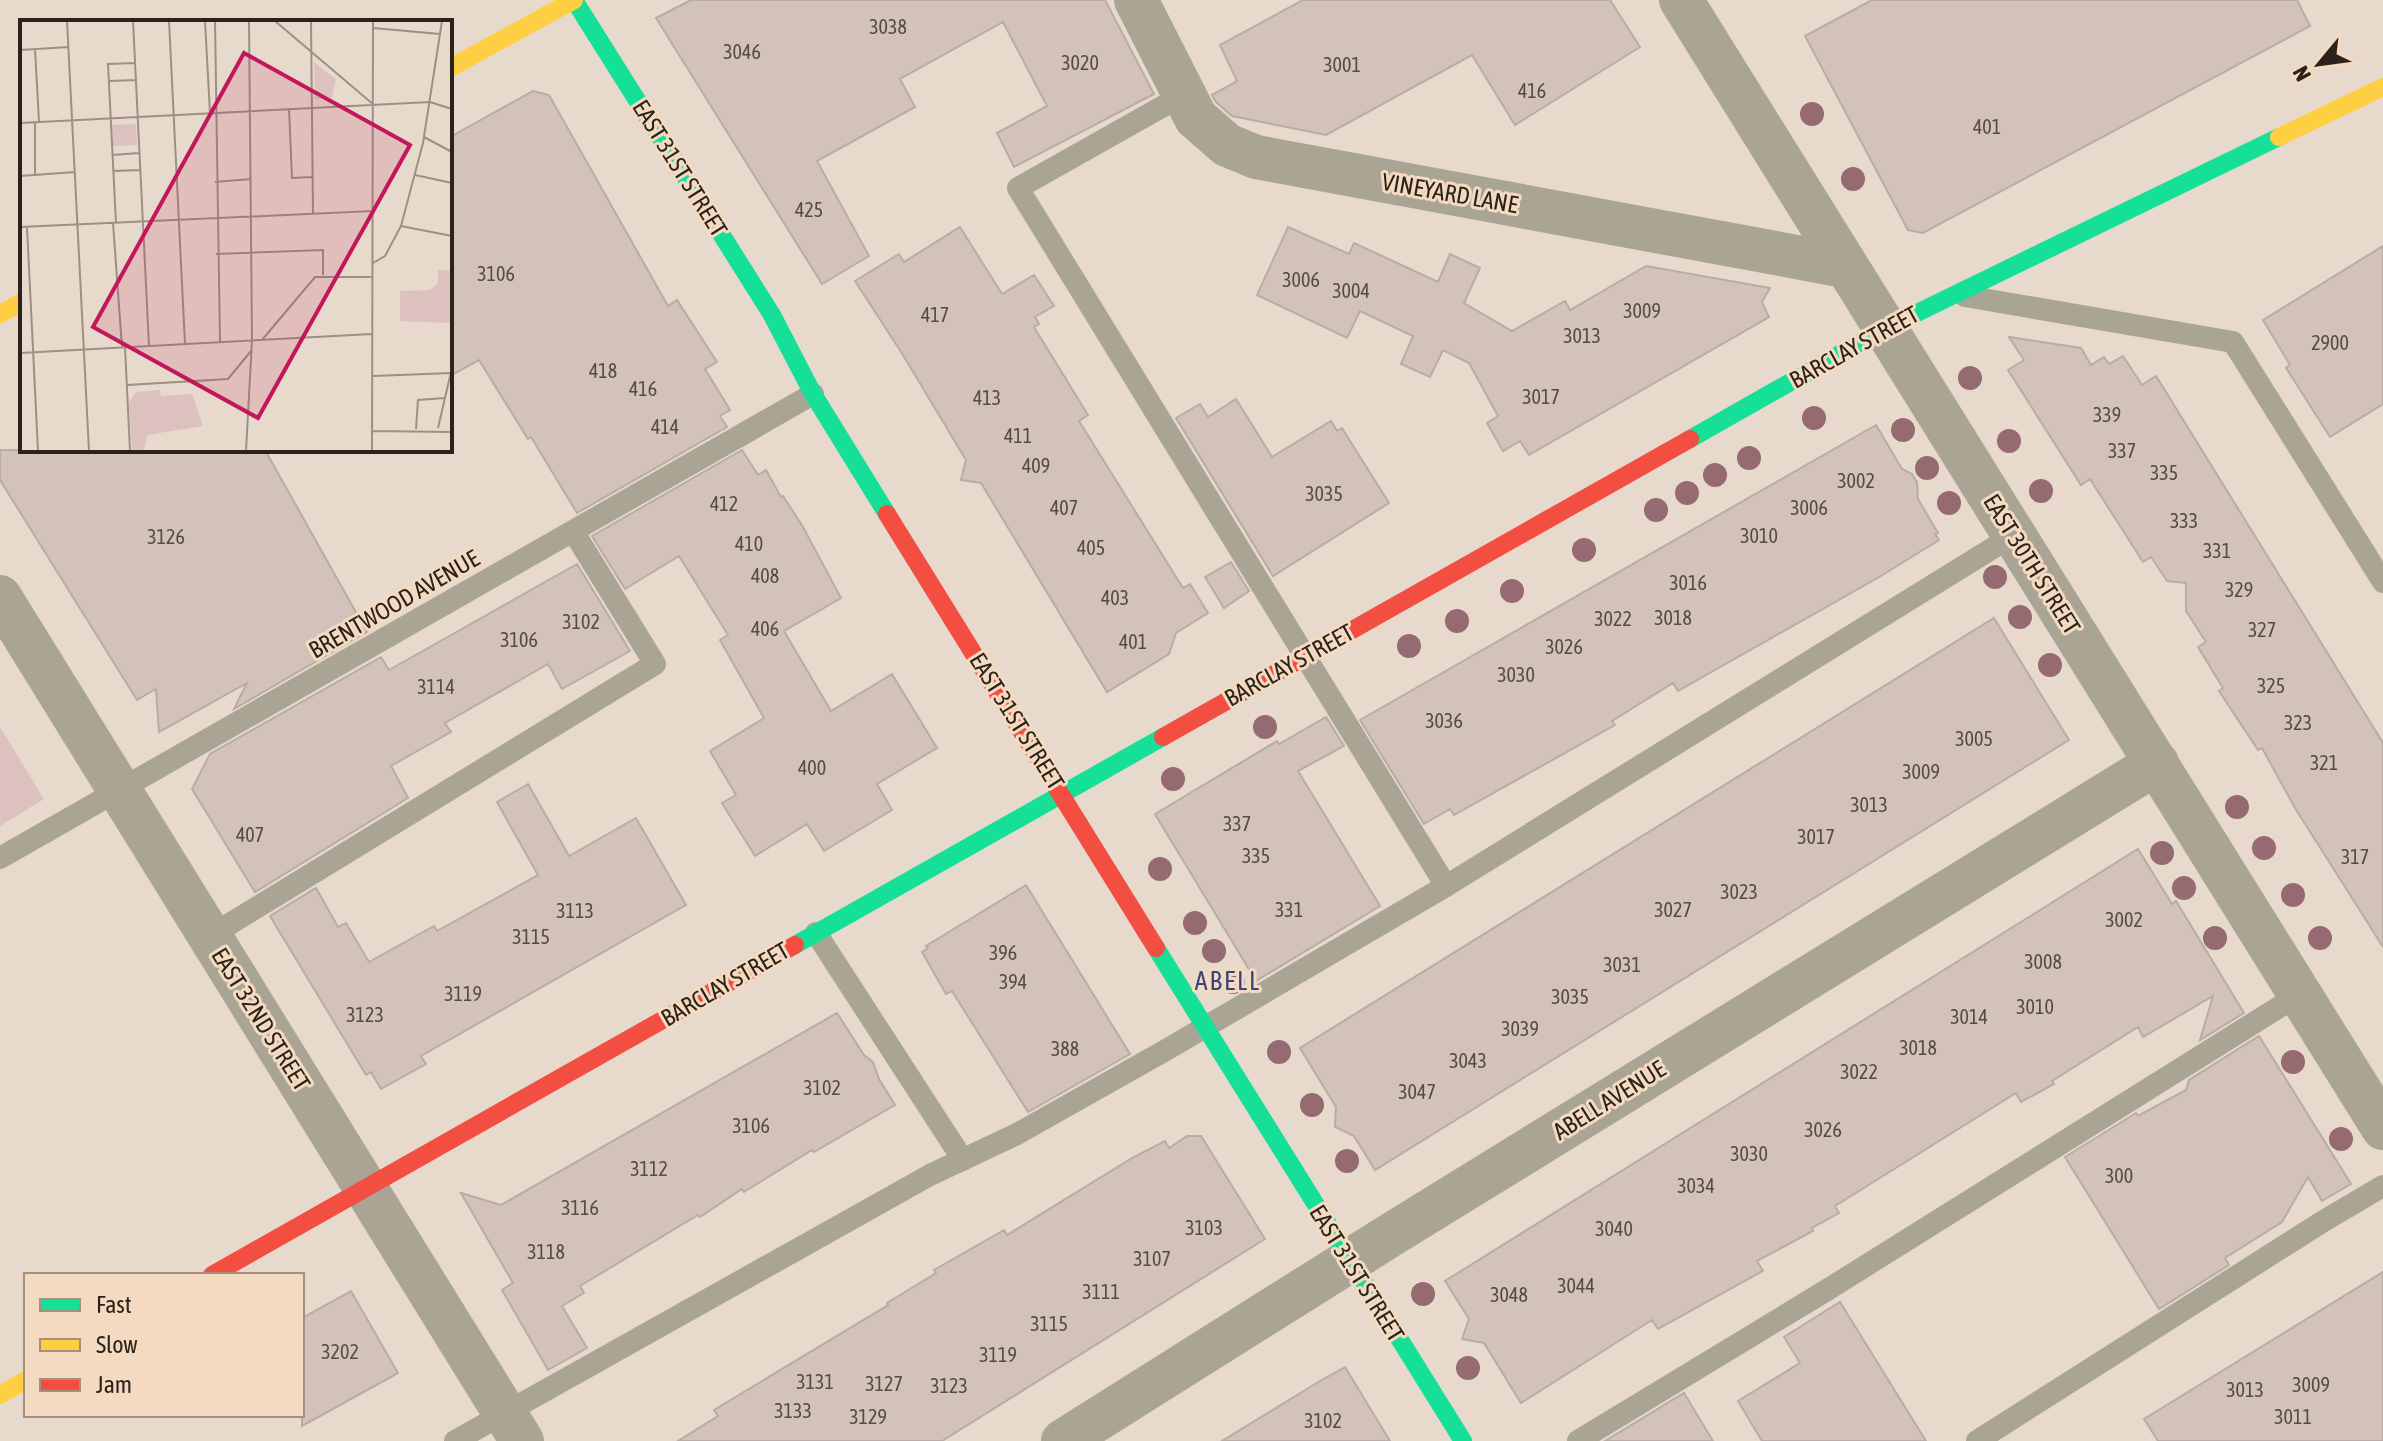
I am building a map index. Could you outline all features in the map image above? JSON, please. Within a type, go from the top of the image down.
[{"type":"street","points":[[452,67],[574,0]]},
{"type":"street","name":"EAST 31ST STREET","points":[[574,0],[772,315],[813,394],[1463,1441]]},
{"type":"street","name":"VINEYARD LANE","points":[[1136,0],[1196,118],[1227,145],[1256,157],[1845,266]]},
{"type":"street","name":"EAST 30TH STREET","points":[[1681,0],[2383,1128]]},
{"type":"street","name":"BARCLAY STREET","points":[[216,1273],[1884,329],[2383,87]]},
{"type":"street","points":[[0,314],[20,303]]},
{"type":"street","name":"EAST 32ND STREET","points":[[0,597],[513,1427]]},
{"type":"street","name":"ABELL AVENUE","points":[[1063,1441],[1350,1260],[2157,763]]},
{"type":"street","points":[[0,1395],[24,1381]]},
{"type":"lane","points":[[1183,95],[1018,188],[1446,886]]},
{"type":"lane","points":[[1954,294],[2233,342],[2383,582]]},
{"type":"lane","name":"BRENTWOOD AVENUE","points":[[0,858],[813,394]]},
{"type":"lane","points":[[210,936],[655,664],[573,531]]},
{"type":"lane","points":[[455,1441],[513,1427],[930,1175],[1017,1134],[1204,1027],[1446,886],[2014,535]]},
{"type":"lane","points":[[816,933],[963,1160]]},
{"type":"lane","points":[[1578,1441],[1827,1290],[2300,994]]},
{"type":"lane","points":[[1977,1441],[2383,1186]]},
{"type":"shaded area","points":[[0,727],[44,799],[0,826]]},
{"type":"building","points":[[691,0],[1105,0],[1154,94],[1014,167],[997,133],[1047,106],[1003,22],[900,79],[915,107],[817,161],[869,256],[822,284],[656,18]]},
{"type":"building","points":[[1303,0],[1610,0],[1640,47],[1515,125],[1472,55],[1326,135],[1232,116],[1212,95],[1237,81],[1220,45]]},
{"type":"building","points":[[1872,0],[2297,0],[2310,26],[1923,233],[1908,230],[1805,36]]},
{"type":"building","points":[[533,91],[549,95],[668,306],[677,300],[717,362],[705,369],[730,410],[720,416],[727,427],[577,513],[479,360],[452,375],[452,136]]},
{"type":"building","points":[[960,227],[1002,294],[1034,275],[1054,306],[1035,317],[1039,324],[1034,327],[1088,415],[1079,421],[1183,588],[1190,584],[1208,613],[1176,633],[1169,654],[1107,692],[981,483],[961,480],[966,460],[855,281],[899,254],[904,262]]},
{"type":"building","points":[[1288,227],[1349,254],[1354,243],[1438,282],[1450,254],[1480,268],[1464,303],[1512,331],[1565,301],[1570,310],[1646,266],[1770,288],[1762,302],[1769,317],[1529,455],[1520,441],[1503,451],[1487,423],[1498,416],[1469,363],[1443,350],[1430,377],[1401,364],[1413,336],[1360,311],[1347,338],[1257,295]]},
{"type":"building","points":[[2383,246],[2383,404],[2330,437],[2286,368],[2290,365],[2263,320]]},
{"type":"building","points":[[2009,337],[2081,348],[2091,365],[2104,357],[2109,364],[2123,356],[2142,385],[2156,376],[2383,743],[2383,947],[2295,808],[2262,748],[2258,750],[2219,691],[2223,688],[2198,647],[2206,642],[2186,611],[2186,583],[2167,581],[2151,557],[2143,562],[2090,479],[2081,485],[2008,370],[2024,360]]},
{"type":"building","points":[[1236,399],[1272,457],[1331,421],[1337,431],[1342,428],[1389,503],[1273,576],[1176,418],[1200,404],[1208,417]]},
{"type":"building","points":[[1876,425],[1902,469],[1912,474],[1917,482],[1918,499],[1939,540],[1678,691],[1673,683],[1612,721],[1615,725],[1454,815],[1450,809],[1424,824],[1360,720]]},
{"type":"building","points":[[0,450],[266,452],[367,632],[234,709],[247,683],[159,732],[156,689],[137,700],[0,480]]},
{"type":"building","points":[[742,450],[758,475],[766,470],[803,527],[841,598],[784,631],[831,711],[892,674],[937,748],[877,784],[892,810],[824,851],[807,824],[755,856],[722,803],[736,795],[710,751],[764,718],[720,640],[728,635],[679,556],[625,589],[592,536]]},
{"type":"building","points":[[1231,562],[1249,591],[1224,608],[1205,577]]},
{"type":"building","points":[[577,564],[630,651],[562,689],[548,664],[445,723],[451,732],[391,766],[408,798],[255,892],[192,789],[210,754],[381,657],[389,670]]},
{"type":"building","points":[[1994,618],[2069,740],[1375,1170],[1354,1136],[1335,1127],[1336,1107],[1300,1048]]},
{"type":"building","points":[[1326,717],[1344,746],[1298,771],[1380,906],[1256,981],[1155,814],[1277,741],[1279,744]]},
{"type":"building","points":[[528,784],[569,856],[636,818],[686,905],[421,1056],[426,1064],[381,1089],[371,1072],[366,1075],[270,916],[316,888],[338,927],[346,923],[369,962],[434,926],[437,931],[538,875],[497,802]]},
{"type":"building","points":[[2138,849],[2172,904],[2176,901],[2244,1013],[2200,1040],[2213,996],[2143,1037],[2138,1027],[2052,1081],[2054,1084],[2021,1102],[2016,1093],[1835,1206],[1839,1213],[1757,1261],[1763,1271],[1658,1329],[1652,1320],[1521,1403],[1484,1343],[1462,1339],[1469,1319],[1445,1281]]},
{"type":"building","points":[[1026,885],[1130,1054],[1028,1112],[952,991],[946,994],[922,952],[928,948],[926,946]]},
{"type":"building","points":[[837,1013],[864,1055],[873,1062],[879,1079],[895,1105],[814,1152],[812,1150],[744,1192],[742,1189],[700,1217],[698,1215],[580,1286],[584,1293],[562,1306],[587,1348],[548,1370],[502,1290],[513,1283],[461,1193],[501,1205]]},
{"type":"building","points":[[2259,1036],[2351,1184],[2322,1201],[2308,1177],[2282,1222],[2225,1258],[2229,1265],[2159,1309],[2065,1157],[2136,1113],[2138,1116],[2186,1090],[2189,1080]]},
{"type":"building","points":[[1187,1136],[1201,1136],[1265,1239],[942,1441],[678,1441],[718,1416],[714,1410],[888,1305],[936,1273],[934,1270],[1004,1230],[1007,1235],[1132,1158],[1165,1141],[1169,1148]]},
{"type":"building","points":[[2383,1272],[2383,1441],[2158,1441],[2144,1419]]},
{"type":"building","points":[[351,1291],[398,1373],[302,1426],[304,1317]]},
{"type":"building","points":[[1840,1302],[1926,1441],[1762,1441],[1738,1401],[1800,1363],[1784,1337]]},
{"type":"building","points":[[1345,1367],[1390,1441],[1222,1441],[1320,1381]]},
{"type":"building","points":[[1684,1393],[1713,1441],[1605,1441]]},
{"type":"traffic: fast","points":[[574,0],[772,315],[813,394],[887,514]]},
{"type":"traffic: fast","points":[[1690,439],[1884,329],[2279,137]]},
{"type":"traffic: fast","points":[[795,945],[1163,737]]},
{"type":"traffic: fast","points":[[1156,948],[1463,1441]]},
{"type":"traffic: slow","points":[[452,67],[574,0]]},
{"type":"traffic: slow","points":[[2279,137],[2383,87]]},
{"type":"traffic: slow","points":[[0,314],[20,303]]},
{"type":"traffic: slow","points":[[0,1395],[24,1381]]},
{"type":"traffic: jam","points":[[1163,737],[1690,439]]},
{"type":"traffic: jam","points":[[887,514],[1156,948]]},
{"type":"traffic: jam","points":[[216,1273],[795,945]]},
{"type":"district","name":"ABELL","points":[[1228,981]]}]
